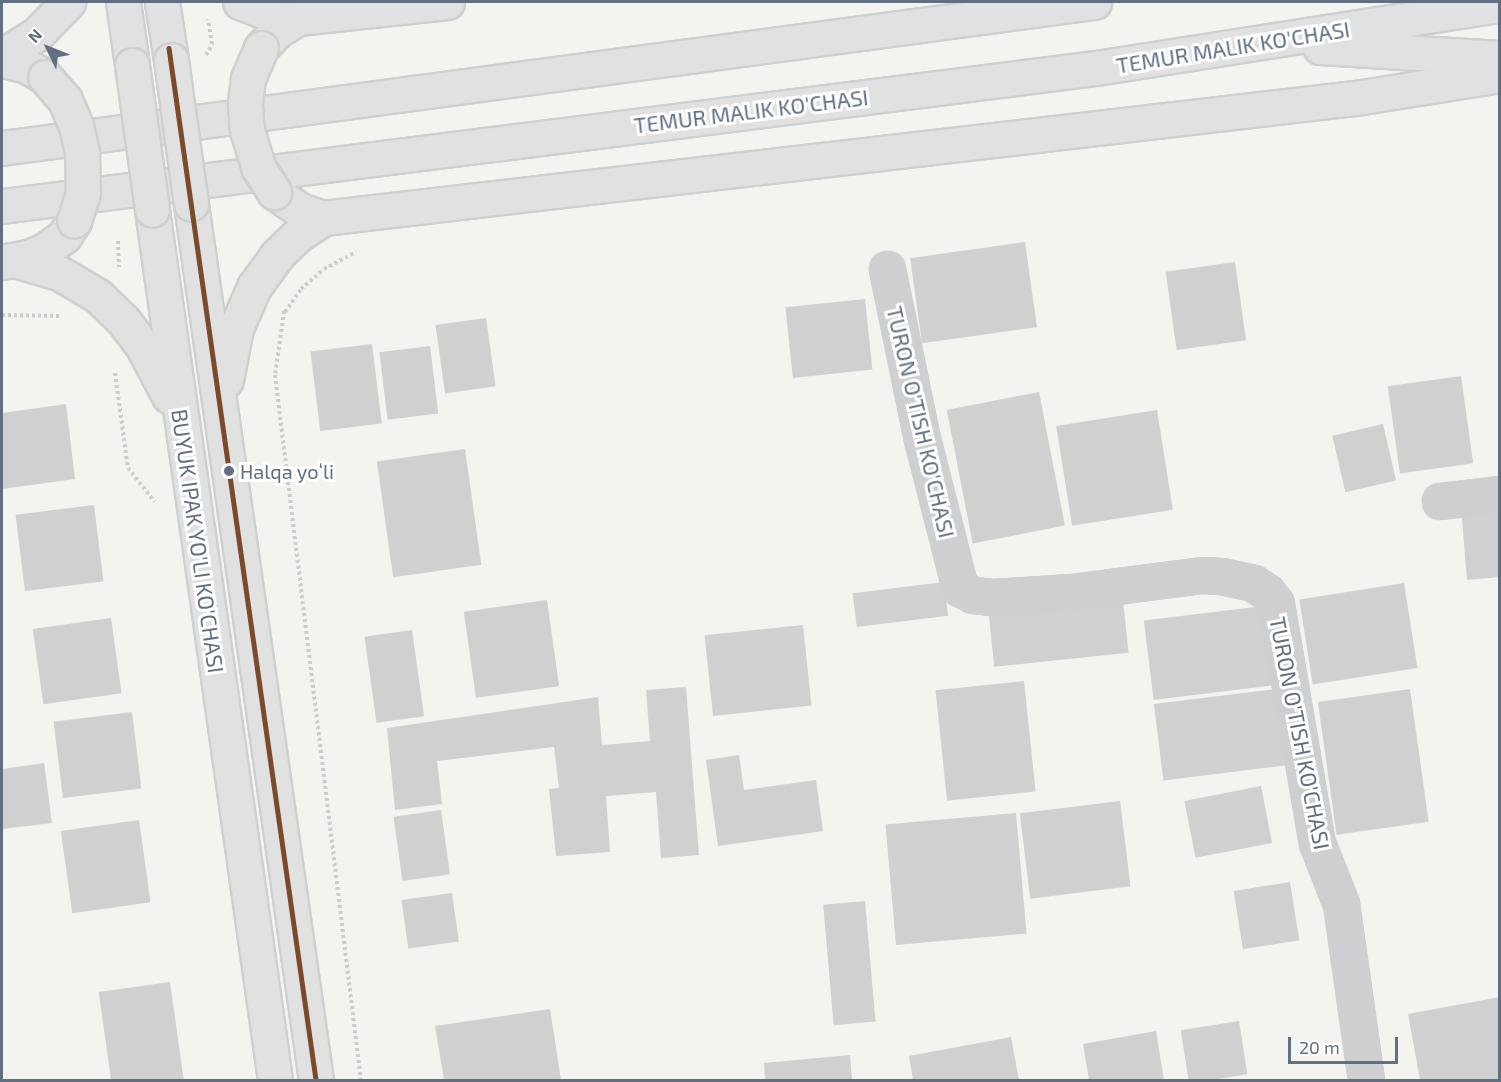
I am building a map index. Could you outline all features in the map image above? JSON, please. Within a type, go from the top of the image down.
[{"type":"main road","points":[[2,56],[42,30],[68,2]]},
{"type":"main road","name":"BUYUK IPAK YO'LI KO'CHASI","points":[[123,2],[275,1080]]},
{"type":"main road","name":"BUYUK IPAK YO'LI KO'CHASI","points":[[162,2],[316,1080]]},
{"type":"main road","points":[[240,2],[268,13],[298,18],[447,2]]},
{"type":"main road","points":[[2,148],[1094,2]]},
{"type":"main road","name":"TEMUR MALIK KO'CHASI","points":[[2,206],[1096,68],[1500,5]]},
{"type":"main road","points":[[298,18],[277,31],[261,48],[248,78],[245,95],[247,130],[258,167],[274,192],[300,210],[323,218],[1362,97],[1500,75]]},
{"type":"main road","points":[[1255,43],[1500,58]]},
{"type":"main road","points":[[2,60],[27,66],[45,77],[65,100],[76,126],[82,153],[83,193],[74,221],[64,236],[52,246],[8,261]]},
{"type":"main road","points":[[222,424],[232,342],[254,287],[282,250],[323,218]]},
{"type":"main road","points":[[8,261],[59,273],[98,296],[123,320],[142,345],[165,388],[183,434]]},
{"type":"street","name":"TURON O'TISH KO'CHASI","points":[[887,269],[922,439],[960,588],[972,595],[992,597],[1071,592],[1202,575],[1221,576],[1253,583],[1267,592],[1276,604],[1317,843],[1341,904],[1366,1080]]},
{"type":"street","points":[[1440,501],[1500,494]]},
{"type":"path","points":[[205,55],[212,44],[208,14]]},
{"type":"path","points":[[2,315],[81,317],[119,271],[118,237]]},
{"type":"path","points":[[254,287],[285,312],[279,334],[275,375],[361,1080]]},
{"type":"path","points":[[113,364],[128,468],[154,499],[156,510]]},
{"type":"building","points":[[1025,242],[1037,327],[922,343],[910,258]]},
{"type":"building","points":[[1235,262],[1246,340],[1177,350],[1166,272]]},
{"type":"building","points":[[865,299],[872,370],[793,378],[785,307]]},
{"type":"building","points":[[486,318],[496,386],[445,393],[435,325]]},
{"type":"building","points":[[372,344],[382,423],[320,431],[310,352]]},
{"type":"building","points":[[430,346],[438,413],[388,420],[379,352]]},
{"type":"building","points":[[1461,376],[1473,463],[1400,473],[1388,386]]},
{"type":"building","points":[[1039,392],[1065,526],[973,543],[947,410]]},
{"type":"building","points":[[66,404],[75,479],[2,489],[2,413]]},
{"type":"building","points":[[1157,410],[1173,510],[1072,526],[1056,426]]},
{"type":"building","points":[[1383,424],[1396,481],[1345,492],[1332,436]]},
{"type":"building","points":[[465,449],[481,565],[393,577],[377,461]]},
{"type":"building","points":[[1500,504],[1500,577],[1467,580],[1461,507]]},
{"type":"building","points":[[94,505],[103,581],[25,591],[16,515]]},
{"type":"building","points":[[944,582],[948,616],[857,627],[853,593]]},
{"type":"building","points":[[1404,583],[1417,668],[1313,685],[1299,600]]},
{"type":"building","points":[[547,600],[559,686],[476,698],[464,612]]},
{"type":"building","points":[[1123,600],[1129,653],[994,667],[989,614]]},
{"type":"building","points":[[1263,606],[1273,685],[1154,700],[1144,621]]},
{"type":"building","points":[[111,618],[122,693],[43,704],[33,629]]},
{"type":"building","points":[[803,625],[811,706],[713,716],[705,635]]},
{"type":"building","points":[[412,630],[424,716],[377,723],[364,637]]},
{"type":"building","points":[[1024,681],[1036,791],[947,801],[935,690]]},
{"type":"building","points":[[686,687],[699,855],[661,858],[656,792],[606,796],[610,852],[556,856],[549,789],[559,788],[554,747],[437,761],[442,804],[395,810],[387,728],[598,697],[602,745],[650,741],[646,690]]},
{"type":"building","points":[[1276,689],[1285,765],[1163,780],[1154,704]]},
{"type":"building","points":[[1410,689],[1429,822],[1337,835],[1318,702]]},
{"type":"building","points":[[132,712],[141,788],[63,798],[54,722]]},
{"type":"building","points":[[739,755],[744,790],[816,780],[823,831],[718,846],[706,760]]},
{"type":"building","points":[[44,763],[52,823],[2,829],[2,769]]},
{"type":"building","points":[[1261,786],[1272,843],[1196,858],[1184,801]]},
{"type":"building","points":[[1120,801],[1130,886],[1030,899],[1020,813]]},
{"type":"building","points":[[441,810],[450,874],[403,881],[393,817]]},
{"type":"building","points":[[1016,813],[1027,934],[896,945],[885,824]]},
{"type":"building","points":[[139,820],[151,902],[72,913],[61,831]]},
{"type":"building","points":[[1290,882],[1299,940],[1243,949],[1234,891]]},
{"type":"building","points":[[452,893],[459,942],[408,949],[401,900]]},
{"type":"building","points":[[865,901],[876,1022],[834,1025],[823,905]]},
{"type":"building","points":[[170,982],[184,1080],[111,1080],[99,992]]},
{"type":"building","points":[[1500,997],[1500,1079],[1420,1080],[1408,1014]]},
{"type":"building","points":[[550,1009],[561,1080],[444,1080],[435,1026]]},
{"type":"building","points":[[1239,1021],[1247,1074],[1212,1080],[1189,1080],[1181,1030]]},
{"type":"building","points":[[1156,1031],[1164,1080],[1089,1080],[1083,1044]]},
{"type":"building","points":[[1011,1037],[1019,1080],[913,1080],[909,1056]]},
{"type":"building","points":[[850,1055],[852,1080],[765,1080],[764,1063]]},
{"type":"transit line","points":[[169,48],[316,1080]]},
{"type":"place","name":"Halqa yoʻli","points":[[229,471]]}]
